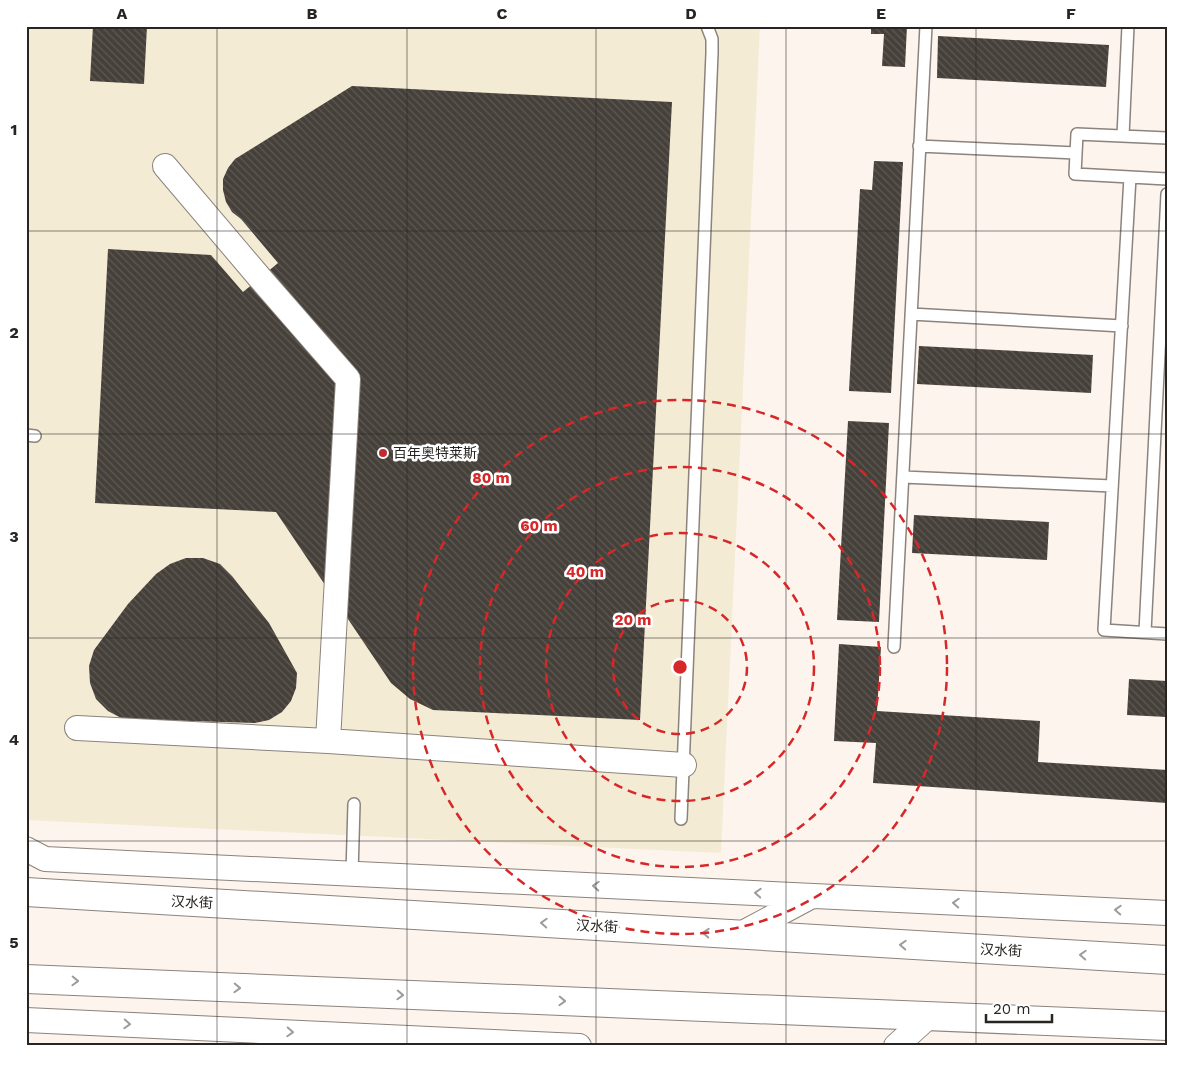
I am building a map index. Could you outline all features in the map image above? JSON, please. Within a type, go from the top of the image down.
[{"type":"main road","name":"汉水街","points":[[26,892],[1167,960]]},
{"type":"main road","points":[[26,979],[1167,1026]]},
{"type":"street","points":[[165,166],[348,379],[328,741]]},
{"type":"street","points":[[77,728],[328,741],[684,765]]},
{"type":"street","points":[[26,849],[46,859],[1167,913]]},
{"type":"street","points":[[739,935],[812,896]]},
{"type":"street","points":[[896,1046],[929,1016]]},
{"type":"street","points":[[26,1020],[579,1046]]},
{"type":"lane","points":[[681,819],[712,53],[712,39],[707,26]]},
{"type":"lane","points":[[894,647],[926,26]]},
{"type":"lane","points":[[1123,136],[1128,26]]},
{"type":"lane","points":[[1167,138],[1077,134],[1075,174],[1167,179]]},
{"type":"lane","points":[[919,146],[1076,153]]},
{"type":"lane","points":[[1130,177],[1104,630],[1167,634]]},
{"type":"lane","points":[[1145,632],[1167,194]]},
{"type":"lane","points":[[911,314],[1122,326]]},
{"type":"lane","points":[[1154,440],[1167,440]]},
{"type":"lane","points":[[903,477],[1112,486]]},
{"type":"lane","points":[[352,874],[354,804]]},
{"type":"shaded area","name":"百年奥特莱斯","points":[[29,26],[760,26],[721,853],[26,820],[26,87]]},
{"type":"building","points":[[93,26],[147,26],[144,84],[90,81]]},
{"type":"building","points":[[871,26],[907,26],[905,67],[882,66],[884,34],[871,34]]},
{"type":"building","points":[[938,36],[1109,45],[1106,87],[937,78]]},
{"type":"building","points":[[352,86],[672,102],[640,720],[433,710],[410,699],[391,683],[276,512],[95,503],[108,249],[211,255],[243,292],[278,263],[241,219],[232,212],[226,202],[223,179],[228,168],[235,159]]},
{"type":"building","points":[[874,161],[903,162],[891,393],[849,391],[860,189],[872,190]]},
{"type":"building","points":[[919,346],[1093,355],[1091,393],[917,384]]},
{"type":"building","points":[[848,421],[889,423],[879,622],[837,620]]},
{"type":"building","points":[[914,515],[1049,522],[1047,560],[912,553]]},
{"type":"building","points":[[186,558],[203,558],[220,564],[232,576],[269,623],[297,673],[296,688],[291,701],[282,712],[269,720],[255,723],[123,719],[108,711],[96,699],[90,683],[89,666],[94,650],[128,604],[156,574],[170,564]]},
{"type":"building","points":[[839,644],[881,647],[877,711],[1040,721],[1038,762],[1167,770],[1167,803],[873,783],[876,743],[834,741]]},
{"type":"building","points":[[1129,679],[1167,681],[1167,717],[1127,715]]},
{"type":"place","name":"百年奥特莱斯","points":[[383,453]]}]
